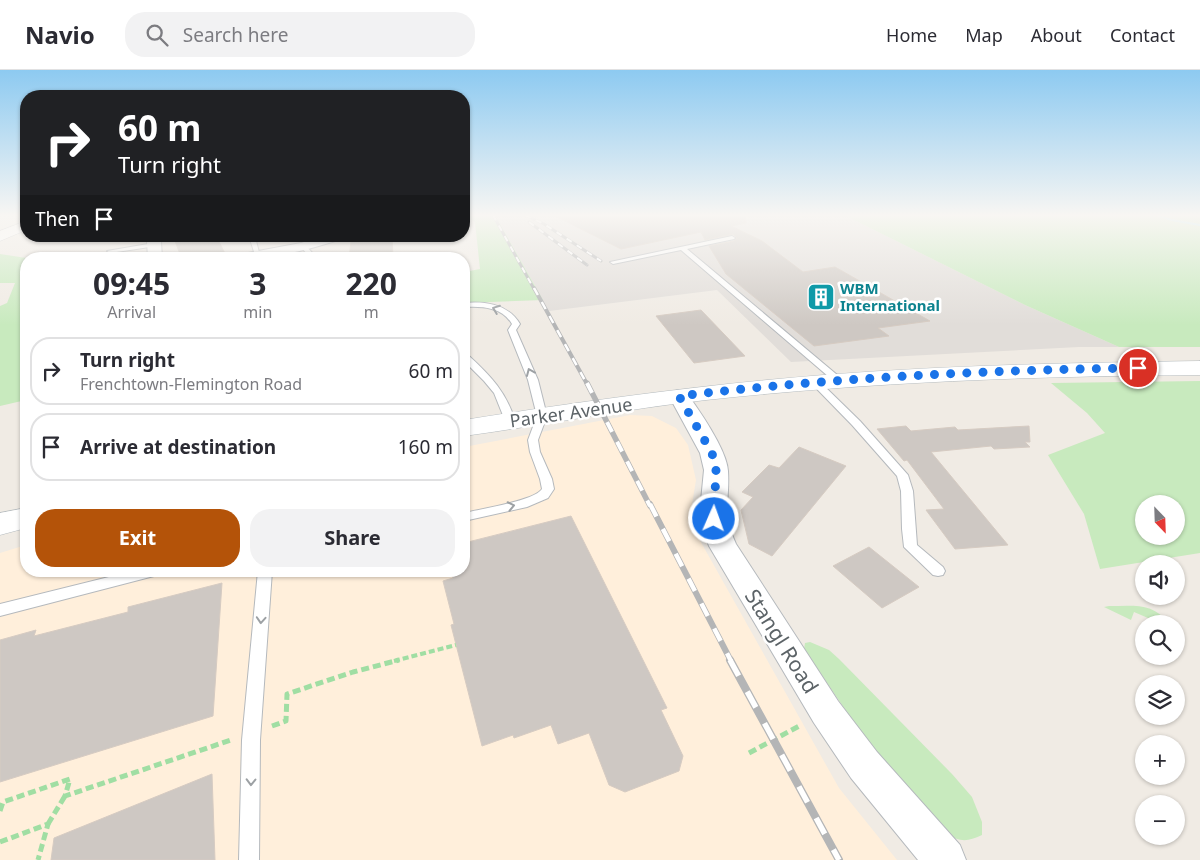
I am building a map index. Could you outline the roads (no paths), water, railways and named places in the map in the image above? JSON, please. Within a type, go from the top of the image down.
[{"type":"main road","name":"Parker Avenue","points":[[470,427],[679,396],[839,381],[1014,371],[1200,368]]},
{"type":"main road","points":[[0,524],[20,519]]},
{"type":"street","name":"Stangl Road","points":[[679,396],[712,453],[716,470],[713,511],[715,528],[723,546],[826,712],[864,765],[944,860]]},
{"type":"lane","points":[[613,262],[663,252]]},
{"type":"lane","points":[[687,252],[839,381]]},
{"type":"lane","points":[[470,305],[496,308],[514,318],[516,324],[512,330],[533,380],[542,416],[533,440],[535,452],[548,489],[544,495],[523,504],[470,516]]},
{"type":"lane","points":[[470,362],[502,396],[510,421]]},
{"type":"lane","points":[[816,383],[856,423],[902,475],[907,484],[906,503],[911,547],[938,571]]},
{"type":"lane","points":[[0,610],[130,577]]},
{"type":"lane","points":[[249,860],[251,733],[264,577]]},
{"type":"railway","points":[[513,252],[534,289]]},
{"type":"railway","points":[[569,252],[587,265]]},
{"type":"railway","points":[[587,252],[601,261]]},
{"type":"railway","points":[[534,288],[587,384]]},
{"type":"railway","points":[[587,383],[650,506]]},
{"type":"railway","points":[[650,504],[731,661]]},
{"type":"railway","points":[[730,660],[839,860]]},
{"type":"place","name":"WBM International","points":[[821,297]]}]
